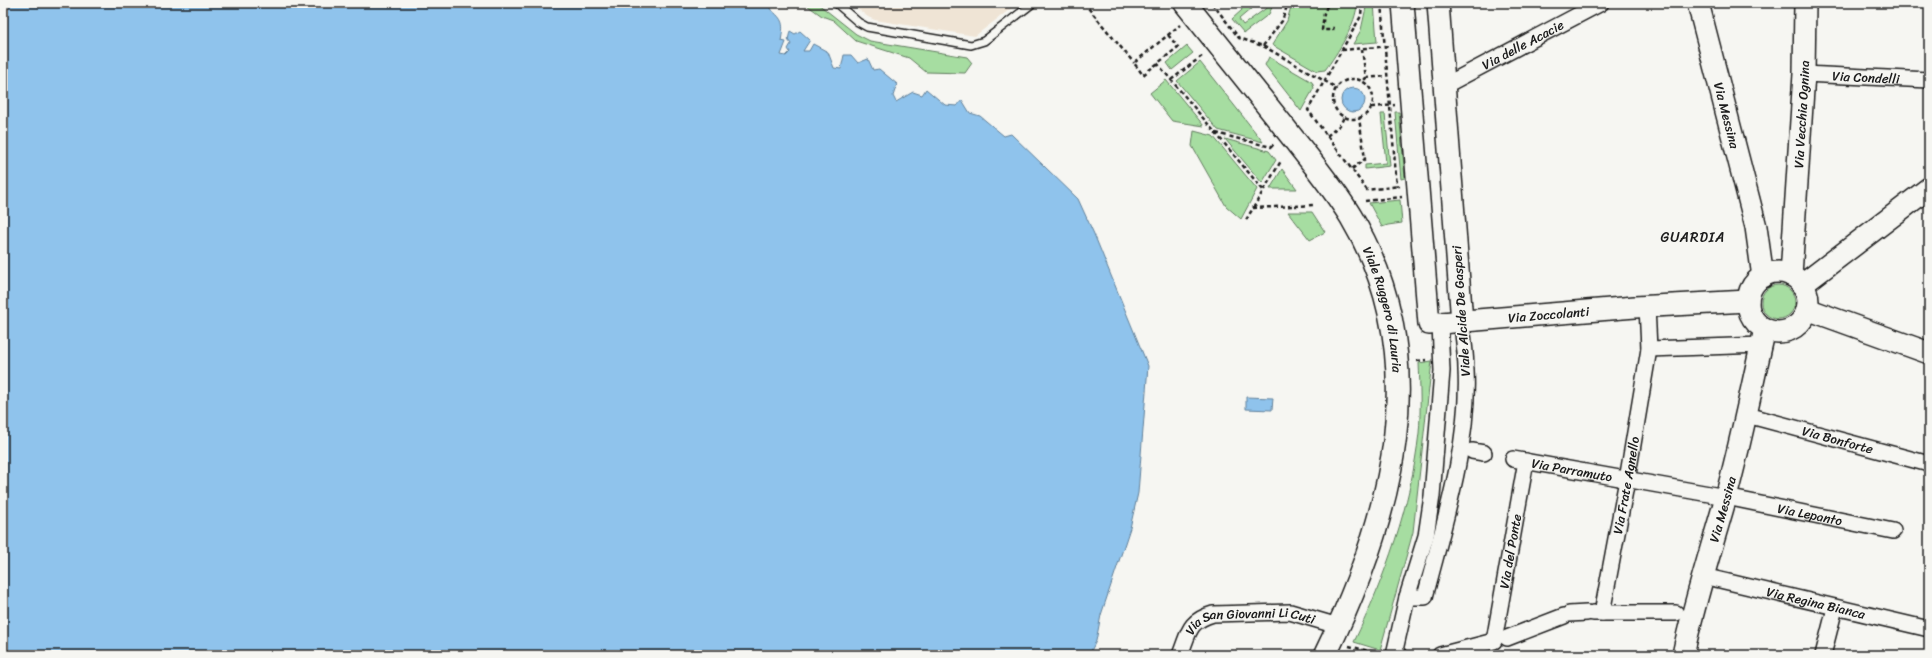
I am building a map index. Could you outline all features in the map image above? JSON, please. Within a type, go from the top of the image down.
[{"type":"main road","name":"Viale Alcide De Gasperi","points":[[1403,3],[1405,100],[1434,324]]},
{"type":"main road","name":"Viale Alcide De Gasperi","points":[[1438,3],[1462,322]]},
{"type":"main road","name":"Via Messina","points":[[1698,3],[1756,227],[1763,277]]},
{"type":"main road","name":"Via Vecchia Ognina","points":[[1796,280],[1794,226],[1804,74],[1805,3]]},
{"type":"main road","name":"Viale Ruggero di Lauria","points":[[1186,13],[1328,183],[1351,217],[1369,253],[1383,289],[1390,315],[1394,333],[1397,370],[1398,414],[1394,453],[1386,493],[1371,545],[1353,594],[1338,626],[1334,651]]},
{"type":"main road","points":[[1405,100],[1444,89]]},
{"type":"main road","points":[[1796,280],[1843,253],[1929,188]]},
{"type":"main road","points":[[1779,273],[1796,280],[1807,297],[1807,310],[1798,324],[1788,330],[1777,332],[1762,345],[1752,318],[1748,301],[1754,285],[1763,277],[1779,273]]},
{"type":"main road","name":"Via Zoccolanti","points":[[1434,324],[1641,307],[1748,301]]},
{"type":"main road","points":[[1807,310],[1929,353]]},
{"type":"main road","name":"Via Messina","points":[[1682,655],[1691,615],[1726,497],[1747,415],[1762,345]]},
{"type":"street","name":"Via delle Acacie","points":[[1444,89],[1601,3]]},
{"type":"street","name":"Via Condelli","points":[[1804,74],[1929,80]]},
{"type":"street","name":"Via Frate Agnello","points":[[1594,613],[1627,480],[1648,353],[1641,307]]},
{"type":"street","name":"Viale Alcide De Gasperi","points":[[1407,597],[1425,598],[1460,449],[1466,371],[1462,322]]},
{"type":"street","name":"Viale Alcide De Gasperi","points":[[1399,655],[1395,650],[1407,597],[1426,536],[1432,496],[1442,371],[1434,324]]},
{"type":"street","points":[[1648,353],[1762,345]]},
{"type":"street","name":"Via Bonforte","points":[[1747,415],[1929,464]]},
{"type":"street","name":"Via Parramuto","points":[[1519,460],[1726,497]]},
{"type":"street","name":"Via del Ponte","points":[[1501,640],[1519,460]]},
{"type":"street","name":"Via Lepanto","points":[[1726,497],[1893,531]]},
{"type":"street","name":"Via Regina Bianca","points":[[1703,576],[1929,630]]},
{"type":"street","points":[[1824,655],[1835,608]]},
{"type":"street","name":"Via San Giovanni Li Cuti","points":[[1180,655],[1193,623],[1201,618],[1213,614],[1290,612],[1338,626]]},
{"type":"street","points":[[1440,655],[1501,640],[1567,615],[1594,613],[1676,613]]},
{"type":"lane","points":[[836,3],[858,22],[867,27],[976,45],[984,42],[1033,3]]},
{"type":"path","points":[[1084,3],[1143,75],[1178,47],[1168,35]]},
{"type":"path","points":[[1212,3],[1239,38],[1263,46],[1337,88]]},
{"type":"path","points":[[1263,46],[1282,21],[1288,3]]},
{"type":"path","points":[[1362,3],[1361,16],[1308,110],[1367,190],[1402,186]]},
{"type":"path","points":[[1381,3],[1396,187]]},
{"type":"path","points":[[1327,6],[1324,12],[1322,30],[1332,30],[1334,26]]},
{"type":"path","points":[[1134,63],[1168,35],[1186,13]]},
{"type":"path","points":[[1342,50],[1395,46]]},
{"type":"path","points":[[1362,49],[1366,78]]},
{"type":"path","points":[[1171,80],[1202,56]]},
{"type":"path","points":[[1158,64],[1264,191]]},
{"type":"path","points":[[1363,81],[1366,78],[1392,76]]},
{"type":"path","points":[[1352,79],[1363,81],[1368,85],[1373,95],[1372,106],[1364,116],[1359,118],[1344,117],[1336,109],[1334,104],[1333,98],[1337,88],[1346,80],[1352,79]]},
{"type":"path","points":[[1372,106],[1389,105],[1405,100]]},
{"type":"path","points":[[1327,136],[1340,125],[1344,117]]},
{"type":"path","points":[[1352,169],[1365,159],[1359,118]]},
{"type":"path","points":[[1216,133],[1271,147],[1277,142],[1273,136]]},
{"type":"path","points":[[1246,220],[1281,161]]},
{"type":"path","points":[[1365,201],[1404,197],[1404,204]]},
{"type":"path","points":[[1253,208],[1315,206]]},
{"type":"path","points":[[1418,361],[1428,360]]},
{"type":"path","points":[[1334,651],[1376,653],[1382,651]]},
{"type":"shaded area","points":[[850,3],[1018,3],[975,36],[875,20],[868,17]]},
{"type":"green space","points":[[804,3],[817,3],[856,34],[870,41],[967,57],[972,63],[965,73],[926,72],[909,58],[856,41],[833,20],[822,16]]},
{"type":"green space","points":[[1238,3],[1258,3],[1239,19],[1243,25],[1272,4],[1273,5],[1269,14],[1244,33],[1232,19],[1242,10]]},
{"type":"green space","points":[[1292,3],[1357,3],[1354,20],[1350,29],[1335,56],[1325,70],[1317,71],[1272,45],[1287,21]]},
{"type":"green space","points":[[1367,3],[1374,3],[1377,42],[1353,44],[1361,30]]},
{"type":"green space","points":[[1187,46],[1193,53],[1172,70],[1167,63]]},
{"type":"green space","points":[[1269,57],[1312,82],[1314,88],[1301,111],[1265,65]]},
{"type":"green space","points":[[1200,62],[1263,142],[1218,130],[1177,81]]},
{"type":"green space","points":[[1166,80],[1204,126],[1172,121],[1150,93]]},
{"type":"green space","points":[[1395,112],[1399,112],[1405,178],[1401,179]]},
{"type":"green space","points":[[1381,114],[1385,114],[1390,166],[1365,169],[1365,165],[1386,163]]},
{"type":"green space","points":[[1194,131],[1213,136],[1257,189],[1241,219],[1226,206],[1192,146]]},
{"type":"green space","points":[[1225,139],[1269,151],[1276,160],[1262,183]]},
{"type":"green space","points":[[1282,169],[1297,189],[1270,189]]},
{"type":"green space","points":[[1400,200],[1402,223],[1382,227],[1369,203]]},
{"type":"green space","points":[[1288,212],[1312,212],[1325,232],[1310,240]]},
{"type":"green space","points":[[1781,285],[1788,287],[1793,292],[1795,302],[1793,312],[1788,317],[1775,319],[1768,317],[1763,312],[1761,299],[1763,292],[1768,287]]},
{"type":"green space","points":[[1432,361],[1413,532],[1380,650],[1354,642],[1386,566],[1403,514],[1410,487],[1419,433],[1419,363]]},
{"type":"water","points":[[3,3],[771,3],[770,9],[778,16],[783,26],[781,41],[786,42],[781,55],[786,56],[790,52],[788,49],[791,44],[788,40],[790,31],[795,34],[800,31],[810,40],[803,51],[809,51],[813,44],[828,52],[834,68],[841,69],[844,55],[851,55],[858,63],[868,59],[873,70],[879,69],[897,84],[893,96],[896,102],[913,92],[922,95],[926,89],[945,105],[957,106],[962,100],[970,113],[980,116],[1004,136],[1011,134],[1078,199],[1094,234],[1148,366],[1138,493],[1130,528],[1101,615],[1096,641],[1089,655],[3,655]]},
{"type":"water","points":[[1353,88],[1362,91],[1365,100],[1362,109],[1353,112],[1344,109],[1341,100],[1344,91]]},
{"type":"water","points":[[1246,397],[1273,398],[1272,410],[1246,409]]},
{"type":"district","name":"GUARDIA","points":[[1693,237]]}]
